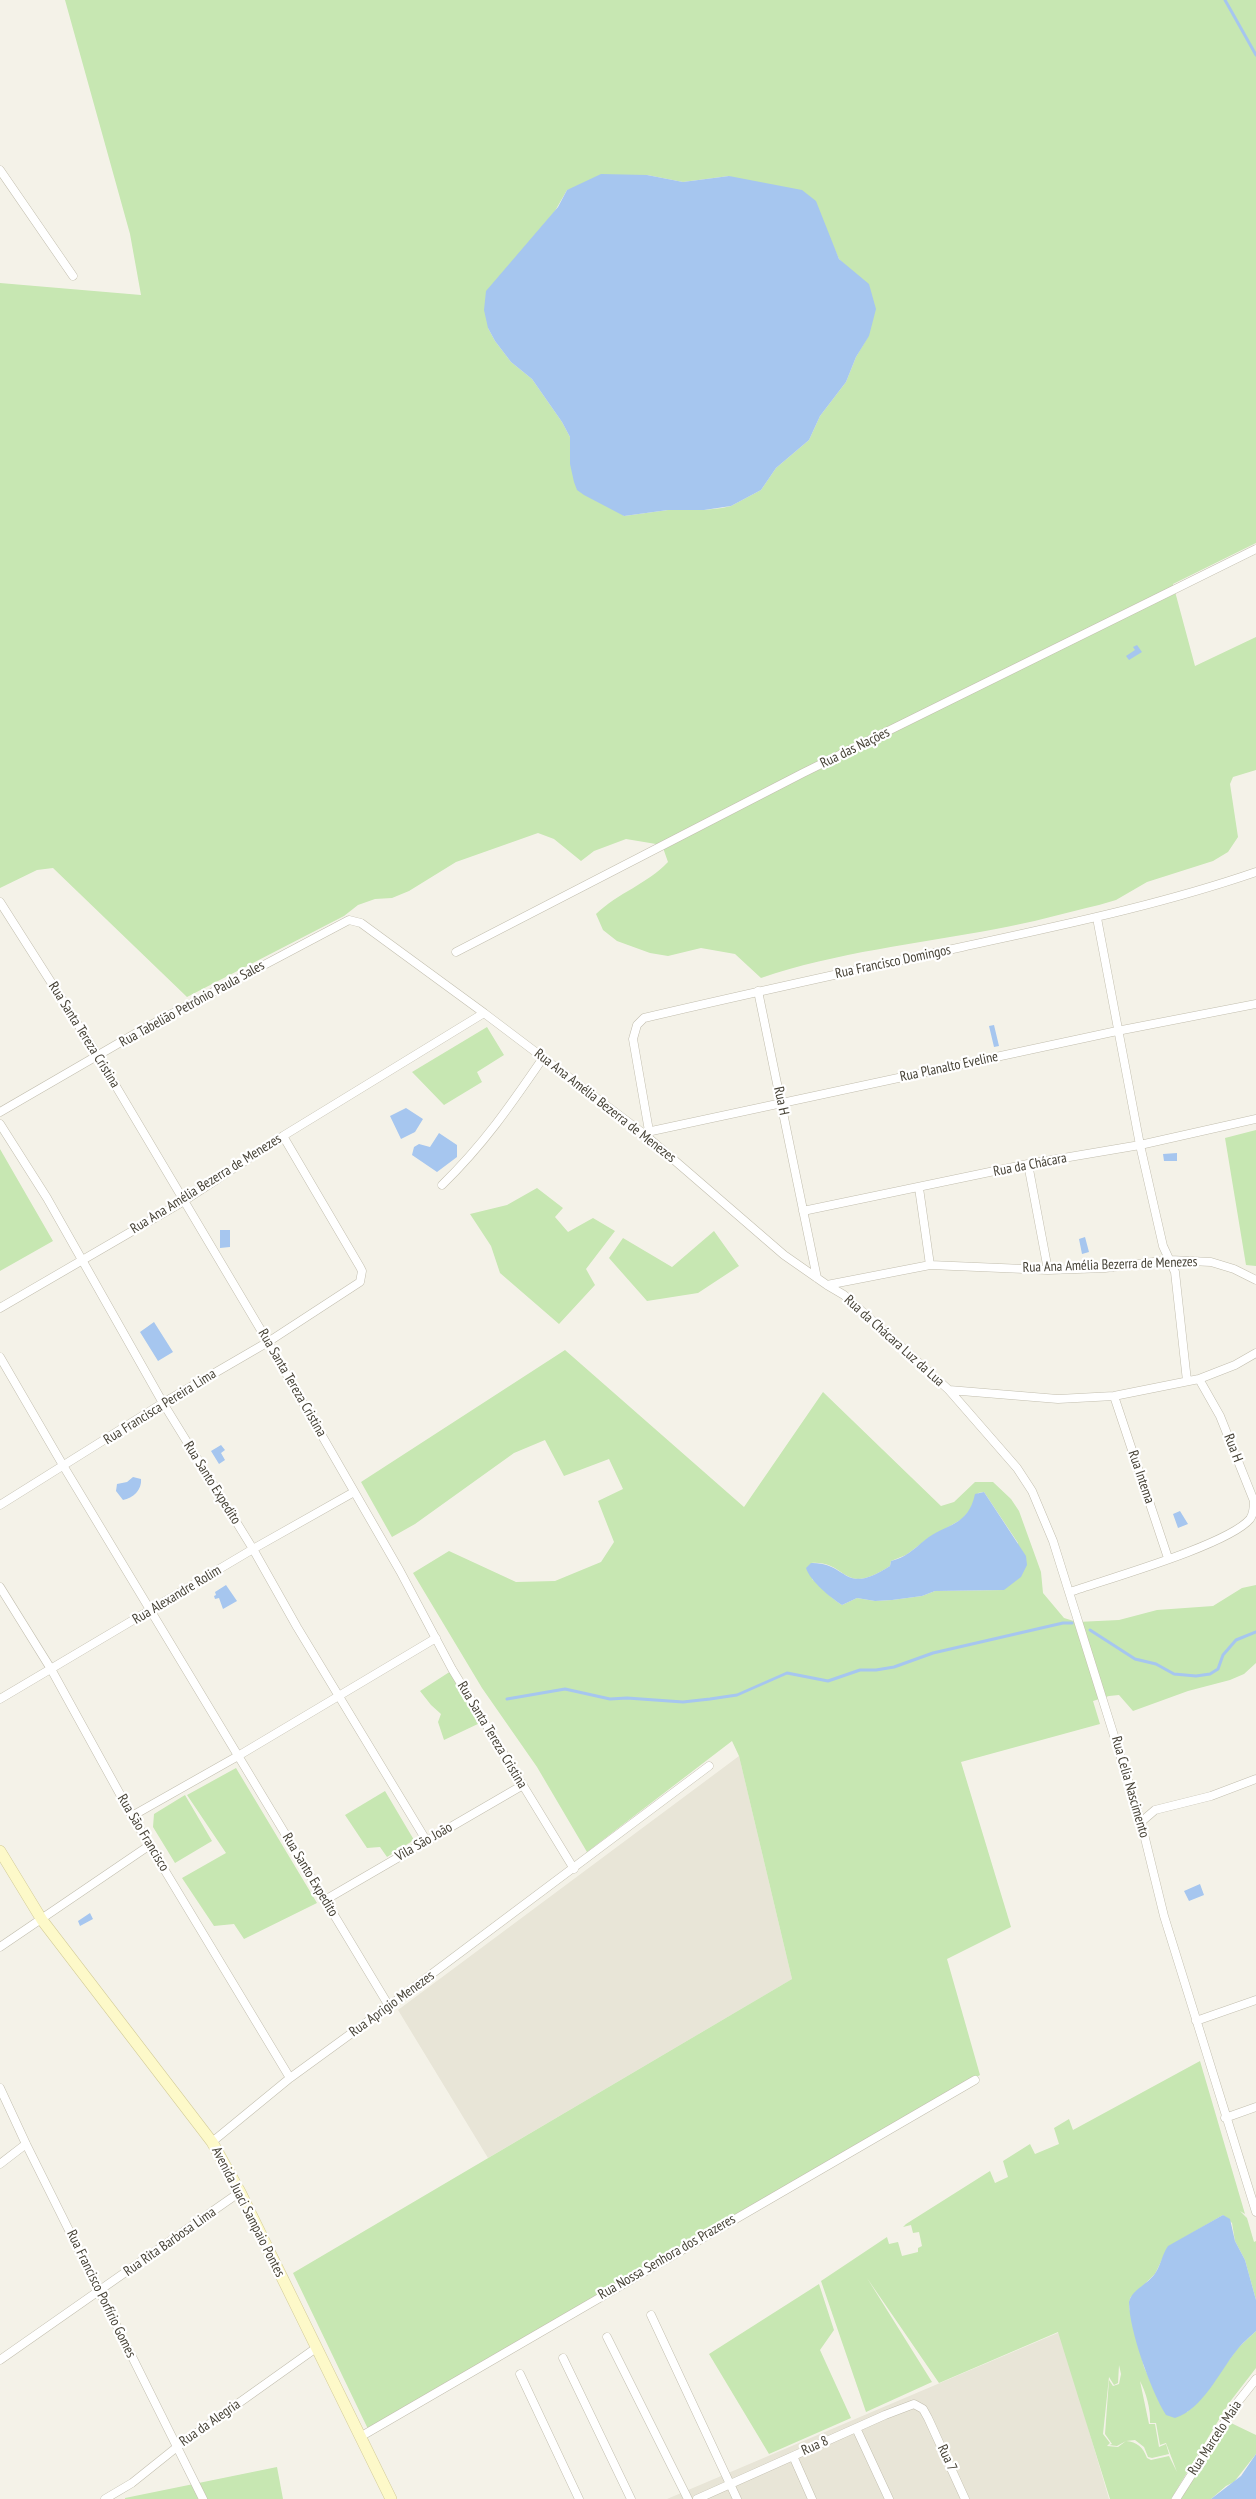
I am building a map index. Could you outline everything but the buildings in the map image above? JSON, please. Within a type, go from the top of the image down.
[{"type":"main road","name":"Avenida Juaci Sampaio Pontes","points":[[0,1850],[42,1920],[212,2142],[240,2192],[392,2499]]},
{"type":"street","points":[[0,170],[73,276]]},
{"type":"street","name":"Rua das Nações","points":[[456,952],[803,773],[1256,549]]},
{"type":"street","name":"Rua Francisco Domingos","points":[[647,1132],[633,1044],[637,1025],[644,1018],[758,991],[1097,918],[1193,894],[1256,872]]},
{"type":"street","name":"Rua Santa Tereza Cristina","points":[[0,902],[98,1056],[268,1342],[436,1638],[574,1869]]},
{"type":"street","points":[[1097,918],[1140,1145],[1163,1246],[1175,1272],[1187,1381]]},
{"type":"street","name":"Rua Tabelião Petrônio Paula Sales","points":[[0,1112],[145,1028],[349,920],[361,923],[484,1013]]},
{"type":"street","name":"Rua H","points":[[758,991],[817,1278]]},
{"type":"street","name":"Rua Planalto Eveline","points":[[647,1132],[1117,1031],[1256,1004]]},
{"type":"street","name":"Rua Ana Amélia Bezerra de Menezes","points":[[0,1308],[184,1201],[283,1136],[484,1013],[543,1058],[647,1132],[784,1255],[826,1285],[930,1265],[1048,1270],[1105,1268],[1170,1260],[1211,1262],[1234,1269],[1256,1280]]},
{"type":"street","points":[[442,1185],[489,1135],[543,1058]]},
{"type":"street","name":"Rua da Chácara","points":[[803,1211],[1028,1164],[1140,1145],[1256,1118]]},
{"type":"street","name":"Rua Santo Expedito","points":[[0,1124],[82,1260],[163,1403],[253,1549],[297,1627],[340,1694],[426,1840]]},
{"type":"street","name":"Rua Francisca Pereira Lima","points":[[0,1505],[64,1467],[163,1403],[268,1342],[360,1282],[362,1271],[283,1136]]},
{"type":"street","points":[[1028,1164],[1048,1270]]},
{"type":"street","points":[[919,1188],[930,1265]]},
{"type":"street","name":"Rua da Chácara Luz da Lua","points":[[826,1285],[844,1295],[949,1390],[1058,1399],[1114,1396],[1199,1379],[1235,1365],[1256,1353]]},
{"type":"street","name":"Rua Santo Expedito","points":[[0,1357],[64,1467],[389,2006]]},
{"type":"street","name":"Rua H","points":[[1168,1558],[1187,1552],[1235,1530],[1250,1518],[1254,1509],[1254,1501],[1220,1416],[1199,1379]]},
{"type":"street","name":"Rua Celia Nascimento","points":[[949,1390],[1016,1468],[1032,1492],[1053,1541],[1141,1822],[1164,1916],[1225,2118],[1256,2212]]},
{"type":"street","name":"Rua Intema","points":[[1114,1396],[1168,1558]]},
{"type":"street","name":"Rua Alexandre Rolim","points":[[0,1699],[253,1549],[354,1492]]},
{"type":"street","points":[[1070,1592],[1168,1558]]},
{"type":"street","name":"Rua São Francisco","points":[[0,1587],[51,1669],[91,1746],[132,1816],[290,2078]]},
{"type":"street","points":[[132,1816],[238,1756],[436,1638]]},
{"type":"street","name":"Rua Aprigio Menezes","points":[[212,2142],[290,2078],[574,1869],[709,1766]]},
{"type":"street","points":[[1141,1822],[1155,1810],[1211,1796],[1256,1779]]},
{"type":"street","name":"Vila São João","points":[[325,1900],[523,1785]]},
{"type":"street","points":[[0,1947],[150,1845]]},
{"type":"street","points":[[1196,2021],[1256,2000]]},
{"type":"street","name":"Rua Nossa Senhora dos Prazeres","points":[[360,2437],[975,2080]]},
{"type":"street","name":"Rua Francisco Porfírio Gomes","points":[[0,2088],[99,2292],[203,2499]]},
{"type":"street","points":[[1225,2118],[1256,2107]]},
{"type":"street","points":[[0,2164],[26,2144]]},
{"type":"street","name":"Rua Rita Barbosa Lima","points":[[0,2360],[240,2192]]},
{"type":"street","points":[[651,2315],[737,2499]]},
{"type":"street","points":[[607,2337],[688,2499]]},
{"type":"street","name":"Rua da Alegria","points":[[105,2499],[132,2483],[177,2447],[316,2348]]},
{"type":"street","points":[[563,2358],[631,2499]]},
{"type":"street","points":[[520,2374],[579,2499]]},
{"type":"street","name":"Rua Marcelo Maia","points":[[1176,2499],[1237,2403],[1256,2379]]},
{"type":"street","name":"Rua 8","points":[[697,2499],[914,2404],[923,2409],[928,2418]]},
{"type":"street","name":"Rua 7","points":[[928,2418],[966,2499]]},
{"type":"street","points":[[856,2428],[889,2499]]},
{"type":"street","points":[[793,2456],[812,2499]]},
{"type":"shaded area","points":[[739,1756],[792,1979],[488,2158],[398,2010]]},
{"type":"shaded area","points":[[1060,2332],[1109,2499],[667,2499]]},
{"type":"green space","points":[[65,0],[1256,0],[1256,543],[1173,584],[1195,666],[1256,637],[1256,770],[1233,777],[1230,784],[1238,837],[1228,852],[1213,861],[1147,882],[1116,900],[1009,927],[877,949],[819,961],[761,978],[735,954],[701,948],[668,956],[650,953],[617,941],[603,930],[596,914],[660,870],[668,862],[662,845],[626,839],[594,851],[581,861],[554,839],[538,833],[456,862],[409,891],[392,898],[375,899],[358,905],[344,916],[187,997],[53,868],[37,870],[0,888],[0,283],[141,295],[130,234]],"holes":[[[647,175],[683,182],[729,176],[828,235],[839,259],[847,267],[869,335],[856,357],[846,382],[820,416],[809,440],[776,468],[761,490],[731,506],[722,508],[668,510],[624,516],[570,464],[570,437],[562,422],[532,379],[511,362],[488,328],[567,190]]]},
{"type":"green space","points":[[487,1027],[504,1055],[477,1072],[482,1082],[444,1105],[412,1072]]},
{"type":"green space","points":[[1256,1130],[1256,1266],[1246,1265],[1225,1138]]},
{"type":"green space","points":[[0,1149],[53,1241],[0,1271]]},
{"type":"green space","points":[[537,1188],[563,1208],[555,1217],[568,1232],[593,1218],[615,1231],[586,1269],[595,1285],[559,1324],[500,1273],[491,1246],[470,1214],[507,1205]]},
{"type":"green space","points":[[714,1231],[739,1266],[698,1293],[647,1301],[609,1258],[623,1238],[672,1267]]},
{"type":"green space","points":[[565,1350],[744,1507],[823,1392],[941,1506],[954,1502],[975,1482],[993,1482],[1011,1499],[1019,1511],[1041,1572],[1043,1593],[1064,1618],[1077,1622],[1119,1620],[1157,1610],[1213,1606],[1242,1588],[1256,1585],[1256,1663],[1244,1674],[1230,1680],[1188,1691],[1133,1711],[1119,1695],[1109,1696],[1093,1701],[1100,1724],[961,1762],[1011,1927],[947,1959],[980,2075],[368,2429],[293,2273],[792,1979],[739,1756],[732,1741],[587,1852],[537,1767],[482,1688],[413,1573],[449,1551],[516,1582],[555,1581],[601,1562],[614,1542],[598,1501],[623,1489],[609,1459],[564,1476],[545,1440],[514,1453],[415,1524],[392,1537],[361,1482]],"holes":[[[984,1492],[1018,1543],[1004,1590],[935,1591],[922,1596],[875,1601],[857,1598],[842,1605],[812,1579],[811,1563],[832,1567],[853,1578],[862,1579],[874,1575],[890,1566],[891,1561],[906,1555],[926,1540],[962,1519],[971,1509],[978,1493]]]},
{"type":"green space","points":[[451,1671],[480,1723],[444,1740],[438,1722],[441,1714],[420,1691]]},
{"type":"green space","points":[[236,1768],[317,1903],[244,1939],[234,1924],[214,1926],[182,1878],[226,1853],[187,1795]]},
{"type":"green space","points":[[385,1791],[414,1840],[387,1857],[380,1847],[367,1848],[345,1815]]},
{"type":"green space","points":[[185,1795],[212,1841],[175,1863],[153,1827],[154,1814]]},
{"type":"green space","points":[[1200,2061],[1245,2214],[1240,2211],[1247,2218],[1254,2242],[1256,2241],[1256,2300],[1245,2260],[1235,2241],[1232,2223],[1223,2215],[1168,2247],[1155,2274],[1130,2298],[1129,2307],[1144,2367],[1162,2407],[1187,2412],[1197,2403],[1238,2348],[1256,2331],[1256,2368],[1229,2403],[1171,2499],[1110,2499],[1058,2332],[939,2383],[867,2278],[932,2382],[866,2412],[821,2281],[887,2237],[889,2244],[898,2242],[902,2256],[918,2252],[918,2248],[922,2246],[919,2232],[913,2233],[911,2225],[903,2227],[906,2224],[990,2171],[995,2183],[1008,2177],[1003,2161],[1030,2144],[1035,2154],[1059,2144],[1054,2128],[1069,2119],[1073,2130]],"holes":[[[1119,2365],[1121,2374],[1119,2384],[1113,2386],[1109,2380],[1105,2434],[1112,2444],[1109,2445],[1117,2446],[1126,2441],[1118,2447],[1107,2446],[1110,2443],[1103,2434],[1109,2377],[1114,2385],[1118,2383]],[[1140,2381],[1148,2401],[1150,2423],[1156,2423],[1160,2445],[1166,2443],[1177,2472],[1169,2456],[1151,2460],[1147,2458],[1139,2446],[1126,2441],[1135,2440],[1144,2447],[1148,2457],[1152,2458],[1169,2454],[1166,2444],[1159,2447],[1155,2424],[1149,2424]]]},
{"type":"green space","points":[[819,2284],[834,2330],[820,2350],[851,2418],[769,2454],[709,2354]]},
{"type":"green space","points":[[1231,2423],[1256,2435],[1256,2454],[1234,2482],[1226,2486],[1211,2499],[1180,2499]]},
{"type":"green space","points":[[277,2467],[283,2499],[125,2499],[125,2498]]},
{"type":"water","points":[[601,174],[647,175],[683,182],[729,176],[802,190],[816,201],[839,259],[869,284],[876,309],[869,336],[856,357],[846,382],[820,416],[809,440],[776,468],[761,490],[731,506],[704,510],[668,510],[624,516],[577,490],[570,464],[570,437],[562,422],[532,379],[511,362],[488,328],[484,310],[486,291],[558,207],[567,190]]},
{"type":"water","points":[[1137,645],[1142,652],[1129,660],[1126,656],[1135,650],[1133,647]]},
{"type":"water","points":[[994,1025],[999,1046],[994,1047],[989,1026]]},
{"type":"water","points":[[406,1108],[423,1119],[415,1132],[401,1139],[390,1116]]},
{"type":"water","points":[[439,1133],[457,1145],[457,1157],[437,1172],[412,1155],[414,1147],[419,1144],[430,1147]]},
{"type":"water","points":[[1177,1153],[1177,1161],[1164,1161],[1163,1154]]},
{"type":"water","points":[[220,1230],[230,1230],[230,1247],[220,1248]]},
{"type":"water","points":[[1085,1237],[1089,1252],[1082,1254],[1079,1239]]},
{"type":"water","points":[[154,1322],[173,1352],[158,1361],[140,1332]]},
{"type":"water","points":[[221,1445],[225,1450],[221,1453],[225,1460],[219,1464],[211,1451]]},
{"type":"water","points":[[133,1477],[141,1479],[140,1487],[133,1495],[123,1500],[116,1491],[117,1484],[127,1482]]},
{"type":"water","points":[[984,1492],[1026,1556],[1027,1565],[1021,1577],[1004,1590],[935,1591],[922,1596],[875,1601],[857,1598],[842,1605],[816,1584],[808,1573],[806,1568],[811,1563],[833,1567],[854,1578],[874,1575],[890,1566],[891,1561],[905,1555],[933,1534],[962,1519],[972,1505],[975,1494]]},
{"type":"water","points":[[1180,1511],[1188,1524],[1178,1528],[1173,1514]]},
{"type":"water","points":[[226,1585],[237,1601],[223,1609],[219,1598],[215,1599],[214,1596],[216,1595],[215,1592]]},
{"type":"water","points":[[1200,1884],[1204,1895],[1189,1901],[1184,1891]]},
{"type":"water","points":[[90,1913],[93,1919],[80,1926],[78,1921]]},
{"type":"water","points":[[1223,2215],[1230,2219],[1235,2241],[1245,2260],[1256,2300],[1256,2331],[1239,2347],[1210,2389],[1194,2407],[1175,2418],[1166,2415],[1148,2376],[1137,2344],[1129,2302],[1137,2290],[1156,2272],[1168,2246]]},
{"type":"water","points":[[1256,2454],[1256,2499],[1211,2499],[1241,2476]]},
{"type":"waterway","points":[[1225,0],[1256,55]]},
{"type":"waterway","points":[[507,1699],[565,1689],[610,1699],[627,1698],[683,1702],[710,1699],[737,1695],[787,1673],[828,1681],[860,1670],[894,1667],[933,1653],[1063,1623],[1072,1623]]},
{"type":"waterway","points":[[1090,1630],[1135,1659],[1156,1664],[1174,1674],[1196,1676],[1210,1674],[1218,1669],[1223,1655],[1236,1640],[1256,1632]]}]
